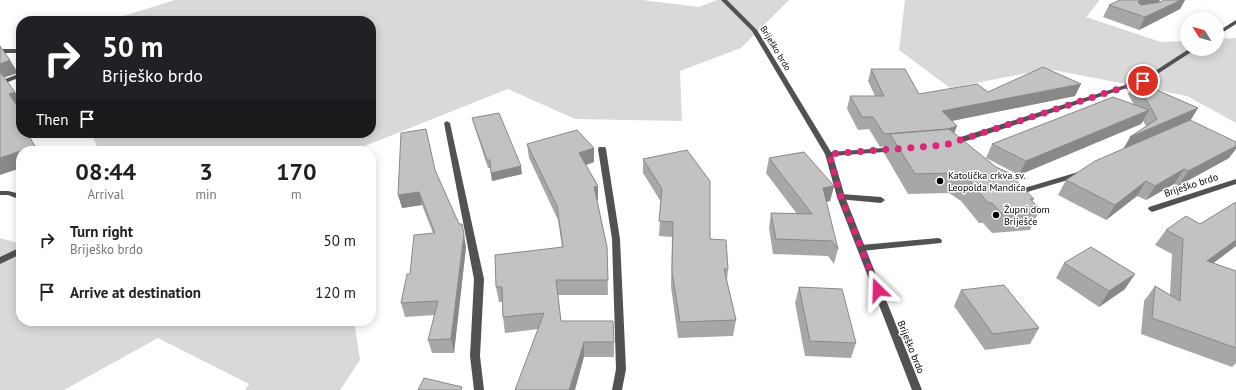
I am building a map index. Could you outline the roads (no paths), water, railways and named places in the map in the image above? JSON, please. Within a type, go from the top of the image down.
[{"type":"street","name":"Briješko brdo","points":[[724,0],[754,30],[829,154],[841,197],[918,390]]},
{"type":"street","points":[[1224,30],[1236,22]]},
{"type":"street","points":[[0,51],[16,51]]},
{"type":"street","points":[[951,150],[945,145],[1143,81],[1182,56]]},
{"type":"street","points":[[0,83],[16,78]]},
{"type":"street","points":[[447,123],[479,279],[476,356],[479,390]]},
{"type":"street","points":[[829,154],[906,148]]},
{"type":"street","points":[[602,149],[616,239],[621,369],[617,390]]},
{"type":"street","points":[[1005,191],[1021,191],[1093,168]]},
{"type":"street","name":"Briješko brdo","points":[[1152,209],[1236,181]]},
{"type":"street","points":[[0,193],[8,193],[16,196]]},
{"type":"street","points":[[841,197],[881,200]]},
{"type":"street","points":[[861,248],[938,241]]},
{"type":"street","points":[[0,261],[16,253]]},
{"type":"place","name":"Katolička crkva sv. Leopolda Mandića","points":[[940,181]]},
{"type":"place","name":"Župni dom Briješće","points":[[996,215]]}]
